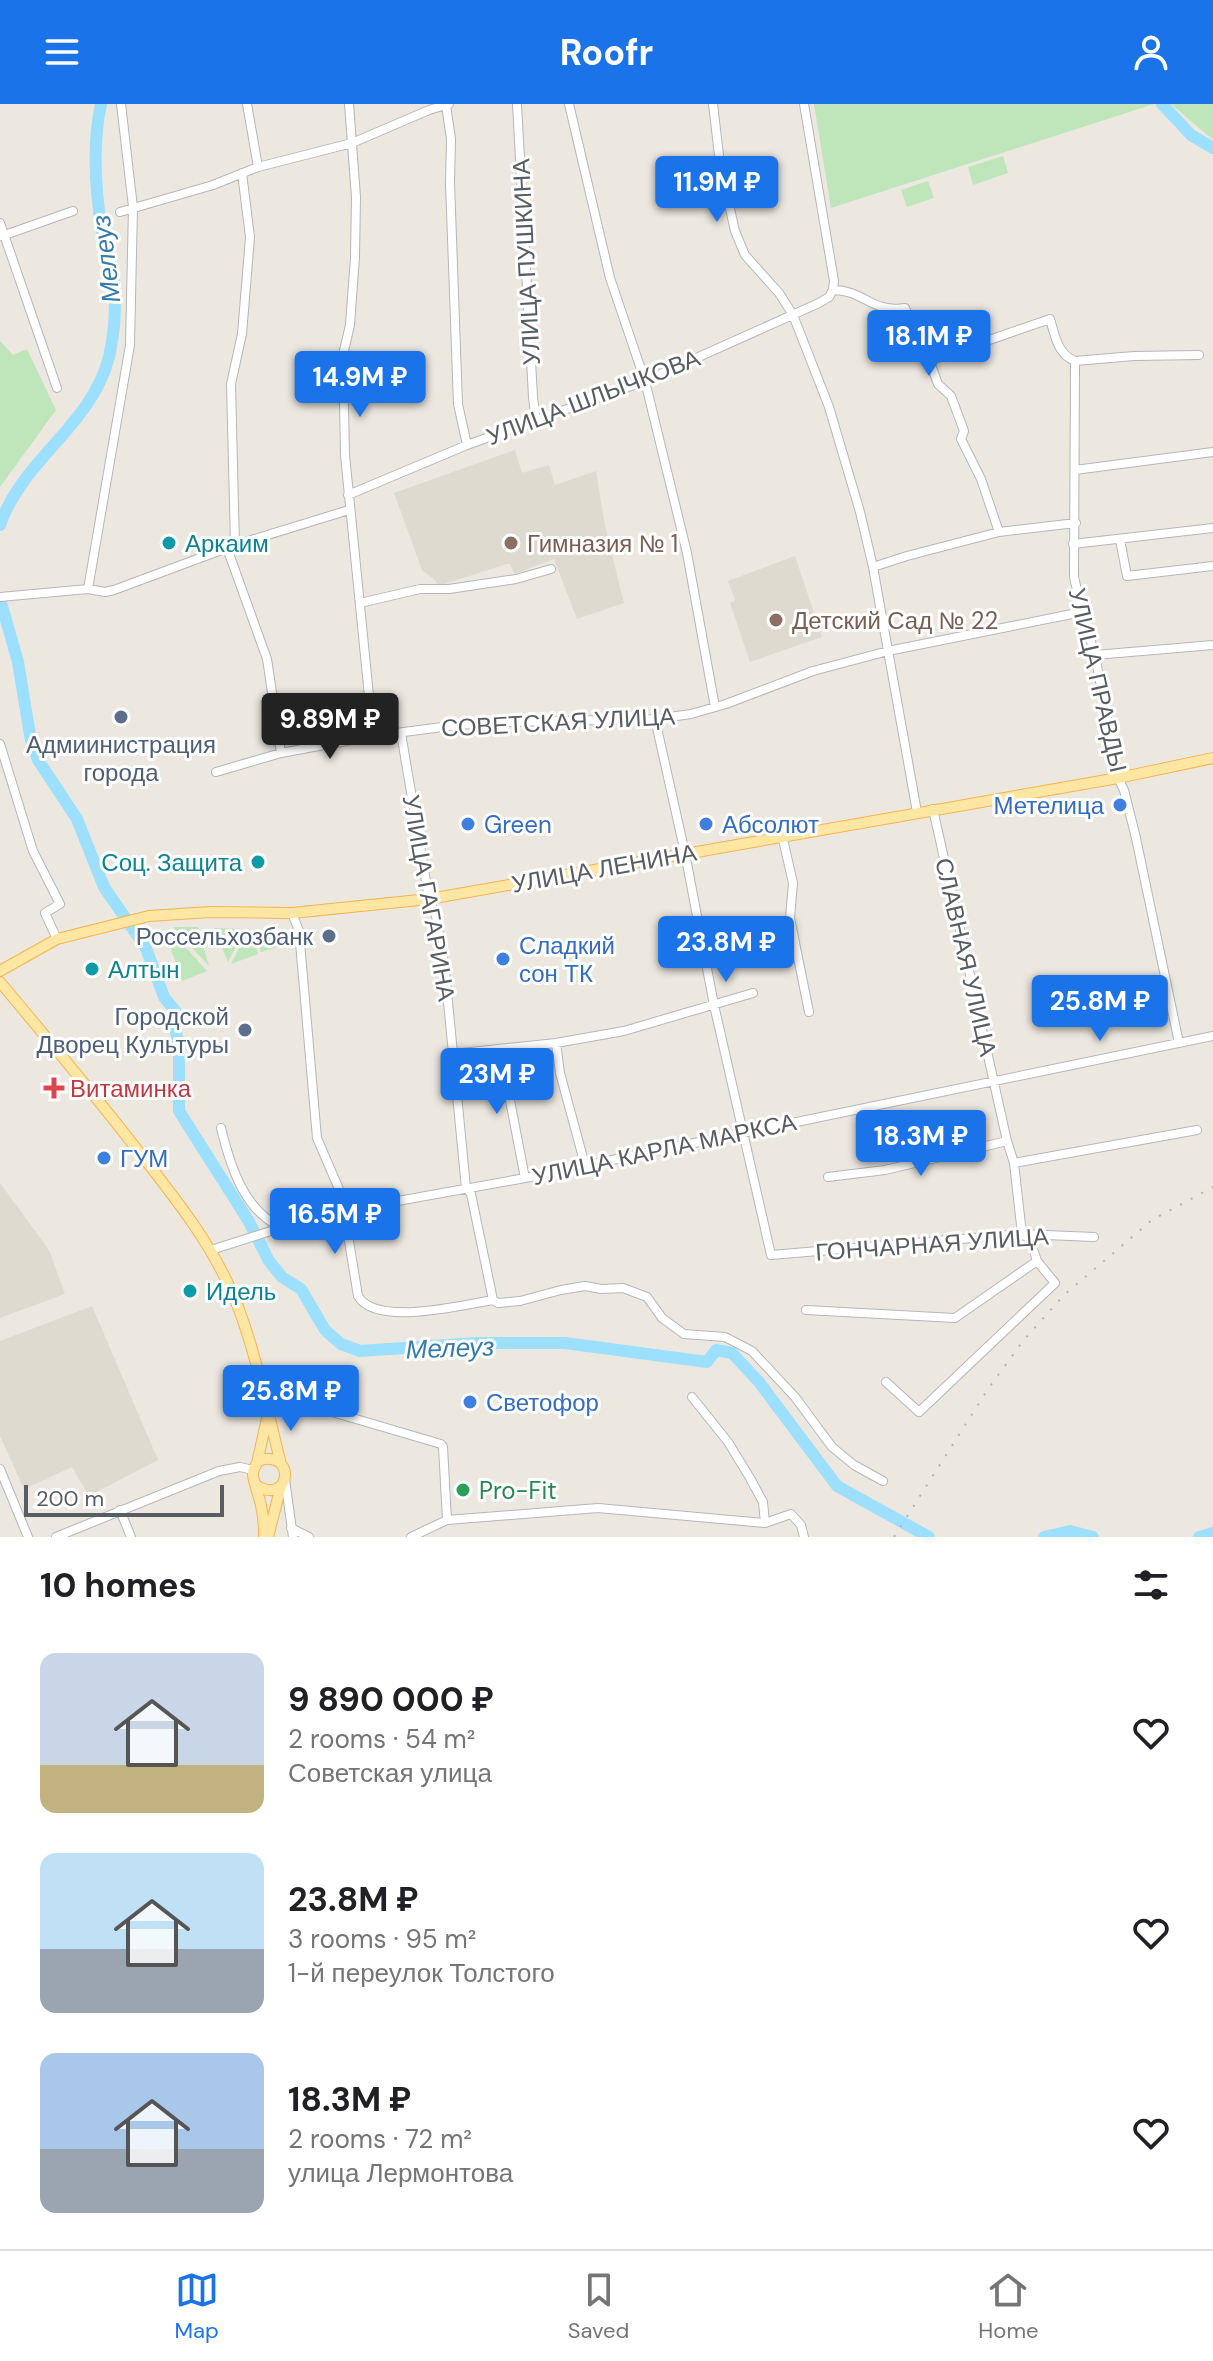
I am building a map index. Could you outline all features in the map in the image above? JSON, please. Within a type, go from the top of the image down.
[{"type":"main road","name":"УЛИЦА ЛЕНИНА","points":[[0,971],[57,939],[149,916],[210,912],[292,913],[429,899],[1118,778],[1213,758]]},
{"type":"main road","points":[[0,982],[188,1215],[211,1250],[235,1300],[285,1471],[266,1537]]},
{"type":"main road","points":[[266,1537],[253,1478],[268,1412]]},
{"type":"main road","points":[[255,1466],[265,1459],[274,1459],[281,1464]]},
{"type":"main road","points":[[256,1485],[265,1491],[274,1491],[283,1482]]},
{"type":"street","points":[[88,589],[130,345],[133,207],[121,104]]},
{"type":"street","points":[[247,104],[258,167]]},
{"type":"street","points":[[349,104],[356,197],[350,325],[343,355],[348,495],[373,736]]},
{"type":"street","points":[[120,212],[185,194],[258,167],[352,143],[429,107],[447,104],[451,139],[458,404],[467,445]]},
{"type":"street","name":"УЛИЦА ПУШКИНА","points":[[517,104],[536,421]]},
{"type":"street","points":[[569,104],[610,278],[645,381],[687,553],[715,707]]},
{"type":"street","points":[[713,104],[720,164],[735,231],[745,255],[779,293],[793,315],[829,407],[860,512],[873,567],[917,812]]},
{"type":"street","points":[[804,104],[833,290],[853,292],[882,308],[905,308],[924,360],[930,362],[1050,319],[1060,350],[1075,361],[1199,355]]},
{"type":"street","points":[[242,173],[250,237],[242,334],[231,384],[231,547],[267,659],[281,753]]},
{"type":"street","points":[[2,236],[73,211]]},
{"type":"street","points":[[0,223],[57,388]]},
{"type":"street","name":"УЛИЦА ШЛЫЧКОВА","points":[[348,495],[467,445],[645,381],[825,300],[833,290]]},
{"type":"street","name":"УЛИЦА ПРАВДЫ","points":[[1075,361],[1074,577],[1095,655],[1118,778],[1136,838],[1179,1043]]},
{"type":"street","points":[[930,362],[938,384],[951,396],[964,431],[961,439],[981,479],[999,532]]},
{"type":"street","points":[[1075,470],[1213,452]]},
{"type":"street","points":[[0,597],[88,589],[114,590],[231,547],[349,510]]},
{"type":"street","points":[[873,567],[999,532],[1076,523]]},
{"type":"street","points":[[1073,544],[1213,528]]},
{"type":"street","points":[[1120,540],[1127,576],[1213,566]]},
{"type":"street","points":[[360,603],[420,589],[449,589],[516,579],[551,569]]},
{"type":"street","name":"СОВЕТСКАЯ УЛИЦА","points":[[216,772],[281,753],[373,736],[458,725],[655,719],[715,707],[813,671],[888,651],[1082,612]]},
{"type":"street","points":[[1095,655],[1213,645]]},
{"type":"street","points":[[655,719],[714,1005],[744,1133]]},
{"type":"street","name":"УЛИЦА ГАГАРИНА","points":[[401,733],[429,899],[441,943],[466,1188],[471,1194],[493,1300]]},
{"type":"street","points":[[0,744],[33,851],[60,904],[45,913],[57,939]]},
{"type":"street","name":"СЛАВНАЯ УЛИЦА","points":[[886,1382],[919,1412],[1055,1283],[1037,1261],[1030,1239],[1022,1234],[1014,1163],[933,809]]},
{"type":"street","points":[[782,835],[793,883],[790,918],[809,1012]]},
{"type":"street","points":[[292,913],[299,931],[317,1138],[346,1211],[360,1300],[367,1306],[402,1314],[493,1300],[498,1303],[520,1301],[585,1286],[623,1288],[647,1297],[662,1318],[684,1334],[725,1337],[752,1351],[795,1397],[832,1447],[854,1465],[883,1481]]},
{"type":"street","points":[[452,1054],[556,1043],[624,1031],[753,993]]},
{"type":"street","name":"УЛИЦА КАРЛА МАРКСА","points":[[211,1250],[278,1228],[346,1211],[525,1178],[1213,1036]]},
{"type":"street","points":[[556,1043],[560,1073],[585,1165]]},
{"type":"street","points":[[500,1049],[525,1178]]},
{"type":"street","points":[[221,1128],[229,1158],[245,1193],[278,1228]]},
{"type":"street","points":[[1014,1163],[1197,1130]]},
{"type":"street","name":"ГОНЧАРНАЯ УЛИЦА","points":[[744,1133],[771,1255],[1022,1234],[1094,1237]]},
{"type":"street","points":[[828,1177],[885,1170],[1007,1141]]},
{"type":"street","points":[[806,1310],[955,1318],[1037,1261]]},
{"type":"street","points":[[264,1392],[437,1442],[443,1447],[447,1520]]},
{"type":"street","points":[[692,1397],[728,1442],[750,1478],[763,1502],[765,1523]]},
{"type":"street","points":[[56,1537],[219,1471],[255,1466]]},
{"type":"street","points":[[0,1469],[28,1537]]},
{"type":"street","points":[[283,1482],[292,1533],[309,1537]]},
{"type":"street","points":[[411,1537],[447,1520],[598,1508],[765,1523],[791,1514],[801,1525],[804,1537]]},
{"type":"street","points":[[120,1510],[131,1537]]},
{"type":"shaded area","name":"Гимназия № 1","points":[[515,450],[522,473],[549,465],[555,485],[596,471],[605,526],[624,603],[577,619],[554,559],[515,574],[507,564],[438,586],[422,570],[394,493]]},
{"type":"shaded area","name":"Детский Сад № 22","points":[[795,556],[822,637],[750,662],[730,603],[735,600],[728,581]]},
{"type":"shaded area","points":[[0,1183],[49,1250],[65,1294],[0,1318]]},
{"type":"shaded area","points":[[92,1306],[158,1460],[89,1496],[72,1467],[24,1489],[0,1436],[0,1341]]},
{"type":"green space","points":[[814,104],[1154,104],[831,208]]},
{"type":"green space","points":[[1171,104],[1213,104],[1213,139],[1212,139]]},
{"type":"green space","points":[[1003,156],[1008,173],[973,185],[968,167]]},
{"type":"green space","points":[[928,181],[934,198],[907,207],[901,190]]},
{"type":"green space","points":[[0,341],[13,355],[27,349],[56,410],[0,487]]},
{"type":"green space","points":[[173,927],[198,927],[209,966]]},
{"type":"green space","points":[[168,928],[207,971],[182,981],[166,935]]},
{"type":"green space","points":[[214,928],[245,929],[228,962]]},
{"type":"green space","points":[[250,928],[258,954],[231,964]]},
{"type":"green space","points":[[254,929],[289,931],[290,944],[261,952]]},
{"type":"waterway","name":"Мелеуз","points":[[0,525],[24,481],[88,403],[109,357],[115,297],[96,183],[96,136],[101,104]]},
{"type":"waterway","points":[[1162,104],[1191,135],[1213,148]]},
{"type":"waterway","name":"Мелеуз","points":[[0,599],[18,662],[31,741],[38,760],[77,819],[104,887],[146,948],[164,997],[176,1012],[179,1111],[248,1220],[269,1261],[282,1277],[301,1289],[325,1330],[341,1344],[360,1351],[477,1343],[565,1343],[707,1362],[716,1350],[732,1353],[759,1382],[837,1486],[929,1537]]},
{"type":"waterway","name":"Мелеуз","points":[[1044,1537],[1070,1531],[1093,1537]]},
{"type":"waterway","name":"Мелеуз","points":[[1199,1537],[1213,1533]]},
{"type":"railway","points":[[894,1537],[988,1389],[1023,1341],[1064,1295],[1152,1220],[1213,1187]]},
{"type":"place","name":"Аркаим","points":[[169,543]]},
{"type":"place","name":"Гимназия № 1","points":[[511,543]]},
{"type":"place","name":"Детский Сад № 22","points":[[776,620]]},
{"type":"place","name":"Адмиинистрация города","points":[[121,717]]},
{"type":"place","name":"Метелица","points":[[1120,805]]},
{"type":"place","name":"Green","points":[[468,824]]},
{"type":"place","name":"Абсолют","points":[[706,824]]},
{"type":"place","name":"Соц. Защита","points":[[258,862]]},
{"type":"place","name":"Россельхозбанк","points":[[329,936]]},
{"type":"place","name":"Сладкий сон ТК","points":[[503,959]]},
{"type":"place","name":"Алтын","points":[[92,969]]},
{"type":"place","name":"Городской Дворец Культуры","points":[[245,1030]]},
{"type":"place","name":"Витаминка","points":[[54,1088]]},
{"type":"place","name":"ГУМ","points":[[104,1158]]},
{"type":"place","name":"Идель","points":[[190,1291]]},
{"type":"place","name":"Светофор","points":[[470,1402]]},
{"type":"place","name":"Pro-Fit","points":[[463,1490]]}]
